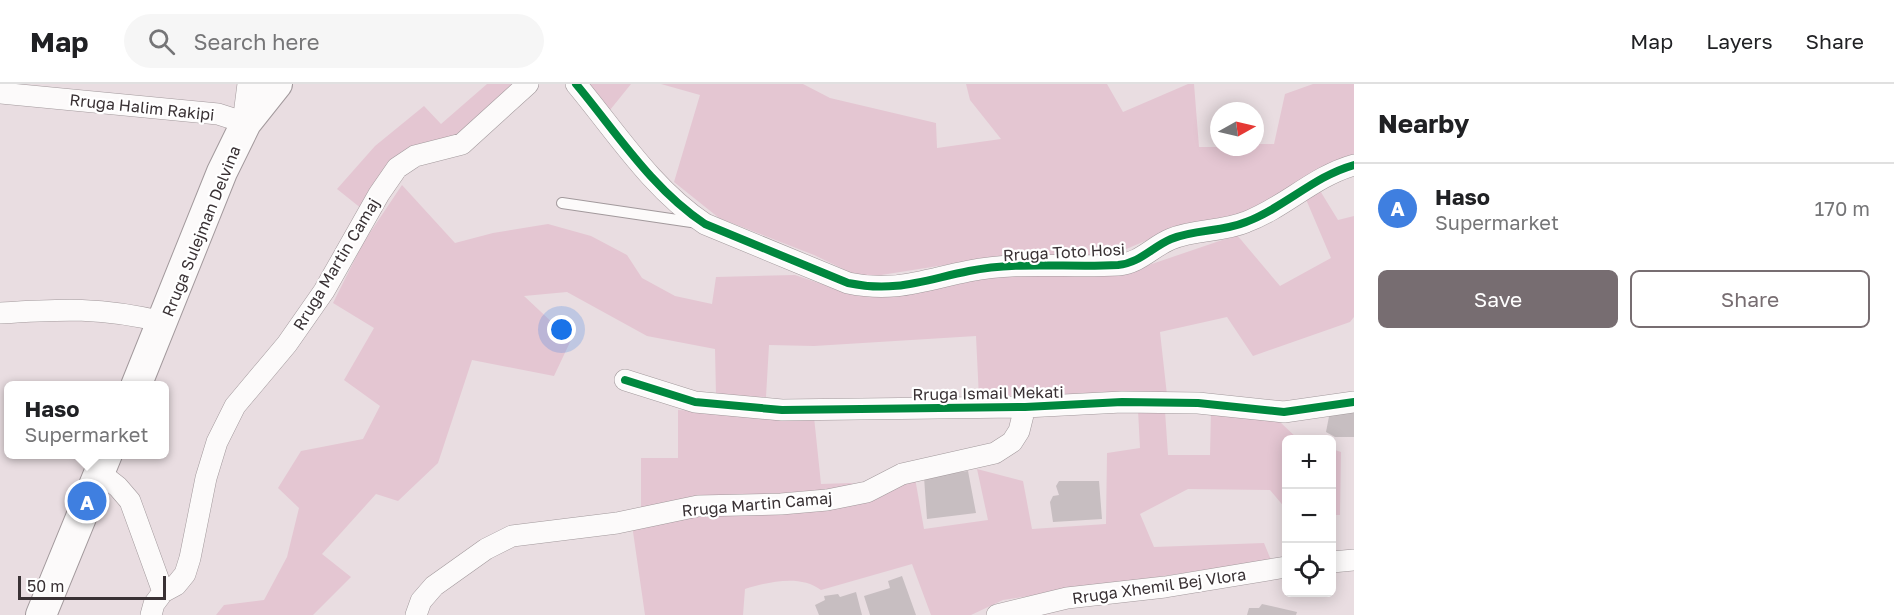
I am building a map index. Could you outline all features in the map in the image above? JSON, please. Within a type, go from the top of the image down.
[{"type":"main road","name":"Rruga Sulejman Delvina","points":[[138,381],[222,172],[246,123],[277,84]]},
{"type":"main road","points":[[41,615],[103,463]]},
{"type":"street","points":[[246,123],[251,84]]},
{"type":"street","name":"Rruga Martin Camaj","points":[[151,615],[154,604],[162,592],[177,585],[185,574],[206,478],[217,442],[235,406],[286,344],[324,291],[397,168],[415,156],[462,144],[528,84]]},
{"type":"street","name":"Rruga Toto Hosi","points":[[576,84],[621,142],[684,210],[705,224],[848,283],[869,287],[922,284],[969,271],[1057,263],[1119,265],[1138,260],[1170,239],[1246,222],[1316,181],[1354,165]]},
{"type":"street","name":"Rruga Halim Rakipi","points":[[0,93],[218,114],[246,123]]},
{"type":"street","points":[[0,313],[83,308],[121,312],[163,322]]},
{"type":"street","name":"Rruga Ismail Mekati","points":[[625,380],[695,402],[782,410],[1025,407],[1122,402],[1198,403],[1284,412],[1354,402]]},
{"type":"street","name":"Rruga Martin Camaj","points":[[416,615],[421,601],[434,586],[486,549],[512,536],[617,523],[698,506],[781,504],[827,500],[867,492],[903,474],[995,453],[1012,442],[1019,431],[1025,407]]},
{"type":"street","points":[[103,463],[129,501],[162,592]]},
{"type":"street","points":[[1336,562],[1354,560]]},
{"type":"street","name":"Rruga Xhemil Bej Vlora","points":[[997,615],[1067,598],[1165,587],[1282,568]]},
{"type":"lane","points":[[562,203],[705,224]]},
{"type":"shaded area","points":[[487,84],[520,84],[459,136],[422,146],[362,209],[337,189],[375,146],[424,106],[441,124]]},
{"type":"shaded area","points":[[587,84],[631,84],[610,110]]},
{"type":"shaded area","points":[[661,84],[803,84],[830,98],[936,123],[937,148],[1001,139],[970,100],[966,84],[1107,84],[1123,112],[1188,84],[1194,84],[1199,147],[1210,147],[1210,156],[1264,156],[1264,144],[1274,144],[1285,94],[1313,84],[1354,84],[1354,155],[1233,218],[1181,226],[1112,255],[970,261],[862,278],[814,255],[719,218],[674,182],[700,95]]},
{"type":"shaded area","points":[[402,185],[455,243],[493,233],[548,224],[591,236],[627,255],[642,278],[675,296],[712,304],[716,277],[795,275],[854,295],[886,297],[968,278],[1140,268],[1237,235],[1280,286],[1331,258],[1305,197],[1319,189],[1338,220],[1354,216],[1354,317],[1350,322],[1253,356],[1227,317],[1160,332],[1167,395],[979,398],[976,336],[814,346],[769,345],[766,397],[716,395],[715,349],[647,336],[567,292],[524,296],[571,340],[554,376],[472,360],[438,463],[398,501],[376,494],[322,554],[351,577],[313,615],[216,615],[224,605],[264,600],[287,557],[299,508],[278,488],[301,451],[363,439],[380,406],[344,380],[374,328],[333,303],[363,243]]},
{"type":"shaded area","points":[[678,410],[814,417],[821,484],[851,483],[878,496],[915,478],[924,529],[988,520],[977,469],[1023,481],[1032,529],[1106,524],[1107,453],[1140,448],[1138,410],[1165,411],[1168,455],[1210,455],[1211,411],[1280,422],[1294,435],[1282,435],[1282,504],[1270,490],[1188,489],[1140,514],[1154,547],[1264,543],[1271,560],[1003,600],[971,615],[931,615],[912,564],[821,590],[804,582],[794,581],[774,582],[745,589],[743,615],[645,615],[630,511],[641,510],[641,458],[678,458]]},
{"type":"shaded area","points":[[1336,450],[1341,452],[1340,515],[1336,515]]},
{"type":"building","points":[[1354,405],[1354,437],[1336,437],[1326,432],[1331,406]]},
{"type":"building","points":[[968,471],[976,513],[927,519],[924,477]]},
{"type":"building","points":[[1059,481],[1099,481],[1102,519],[1053,522],[1050,502],[1053,496],[1059,495],[1056,486]]},
{"type":"building","points":[[902,576],[916,615],[870,615],[864,596],[890,588],[888,581]]},
{"type":"building","points":[[856,592],[862,615],[819,615],[815,605],[825,600],[824,596],[838,594],[840,597]]},
{"type":"building","points":[[1262,604],[1297,612],[1296,615],[1247,615],[1249,608],[1259,608]]},
{"type":"cycle path","points":[[576,84],[651,177],[686,210],[705,224],[848,283],[865,286],[895,286],[1006,266],[1126,264],[1171,239],[1237,225],[1260,216],[1312,184],[1354,165]]},
{"type":"cycle path","points":[[625,380],[695,402],[782,410],[1025,407],[1122,402],[1198,403],[1284,412],[1354,402]]},
{"type":"place","name":"Haso","points":[[87,501]]}]
